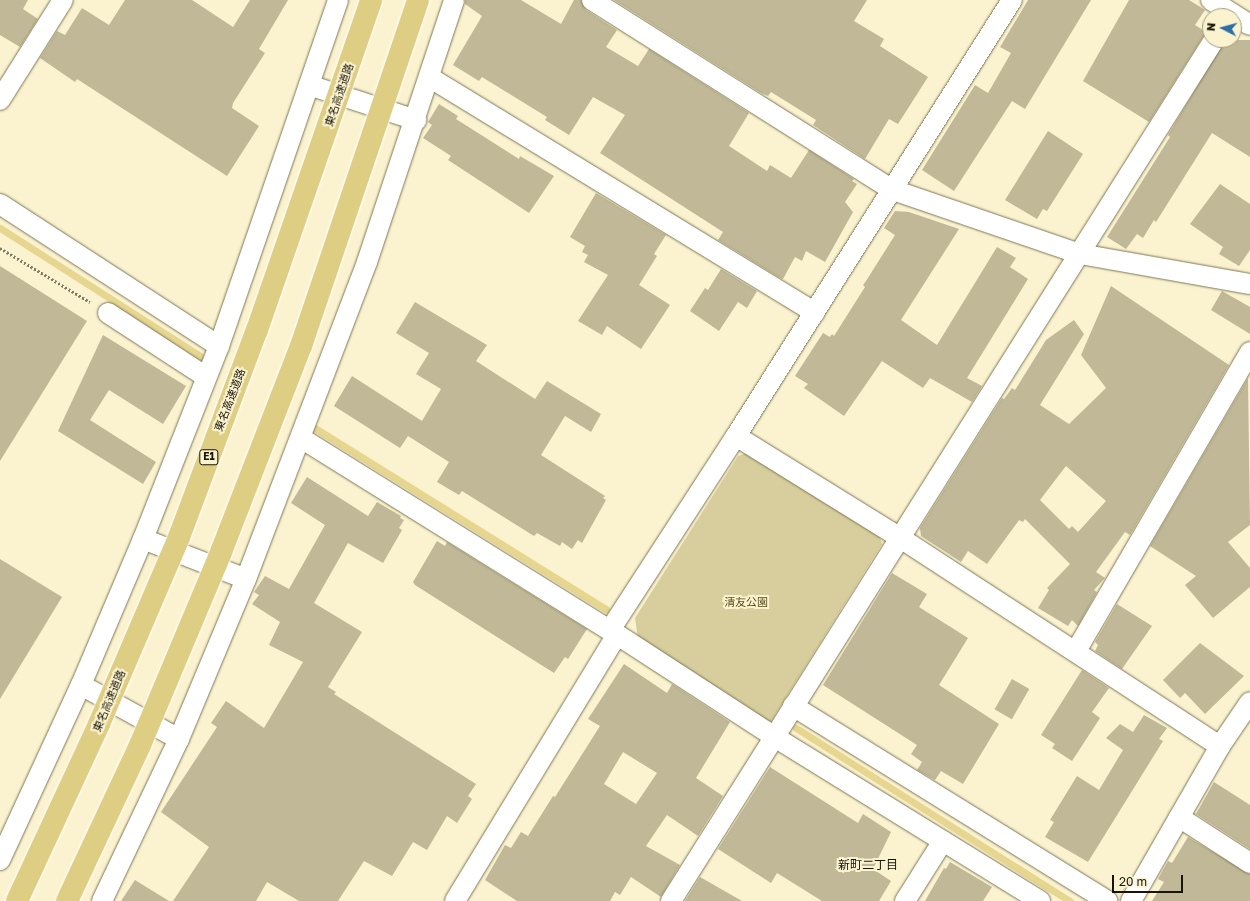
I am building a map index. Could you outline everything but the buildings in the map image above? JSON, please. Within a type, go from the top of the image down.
[{"type":"highway","name":"東名高速道路","points":[[17,901],[99,724],[179,537],[257,330],[371,0]]},
{"type":"highway","points":[[68,901],[140,745],[222,552],[301,346],[418,0]]},
{"type":"street","points":[[0,100],[63,0]]},
{"type":"street","points":[[0,860],[81,685],[144,539],[219,346],[338,0]]},
{"type":"street","points":[[102,901],[179,739],[246,579],[367,262],[416,120],[454,0]]},
{"type":"street","points":[[592,0],[893,190],[1080,254],[1250,284]]},
{"type":"street","points":[[455,901],[614,632],[736,436],[1012,0]]},
{"type":"street","points":[[1211,0],[1229,8]]},
{"type":"street","points":[[1242,18],[1250,25]]},
{"type":"street","points":[[671,901],[773,736],[1080,254],[1209,48]]},
{"type":"street","points":[[430,77],[815,313]]},
{"type":"street","points":[[309,84],[416,120]]},
{"type":"street","points":[[0,204],[219,346]]},
{"type":"street","points":[[108,313],[206,377]]},
{"type":"street","points":[[1076,651],[1250,352]]},
{"type":"street","points":[[736,436],[899,537],[1220,746]]},
{"type":"street","points":[[301,438],[614,632],[773,736],[1040,901]]},
{"type":"street","points":[[144,539],[246,579]]},
{"type":"street","points":[[81,685],[179,739]]},
{"type":"street","points":[[1131,901],[1220,746],[1250,702]]},
{"type":"street","points":[[793,706],[1107,901]]},
{"type":"street","points":[[1179,817],[1250,863]]},
{"type":"street","points":[[905,901],[942,841]]},
{"type":"path","points":[[0,248],[108,313]]},
{"type":"green space","name":"清友公園","points":[[749,452],[879,534],[882,544],[770,723],[638,639],[635,618],[738,456]]},
{"type":"waterway","points":[[0,228],[202,357]]},
{"type":"waterway","points":[[315,428],[606,609]]},
{"type":"waterway","points":[[796,728],[1070,901]]},
{"type":"district","name":"新町二丁目","points":[[868,865]]}]
